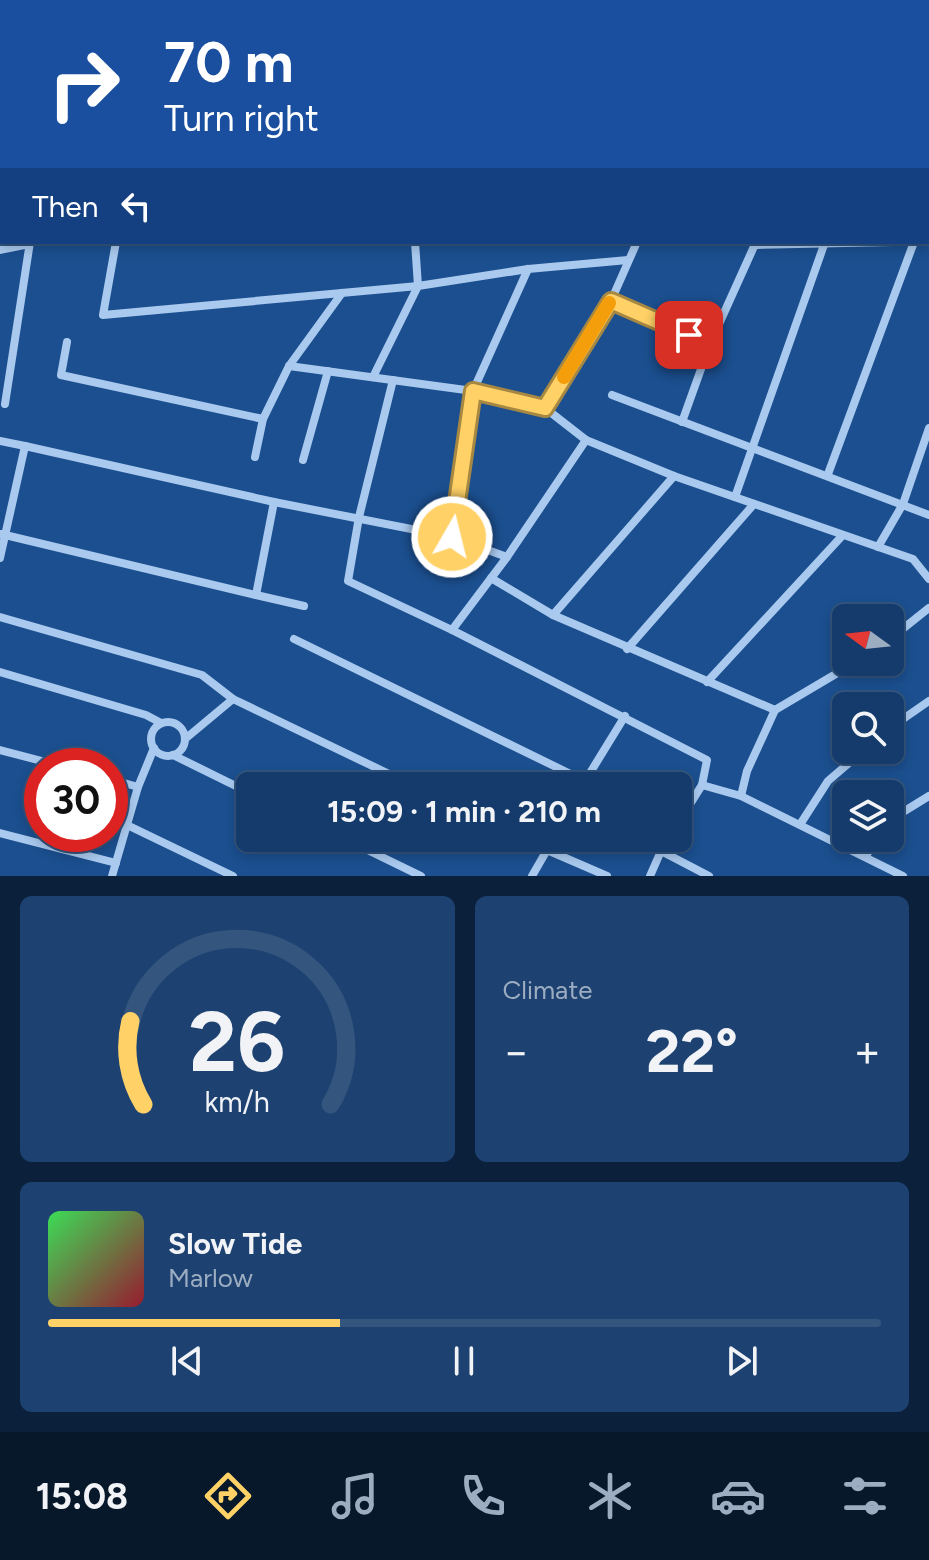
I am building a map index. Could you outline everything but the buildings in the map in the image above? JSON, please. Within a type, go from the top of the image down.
[{"type":"street","points":[[5,404],[27,244]]},
{"type":"street","points":[[116,244],[103,315],[418,286],[528,269],[628,260]]},
{"type":"street","points":[[373,377],[418,286],[415,244]]},
{"type":"street","points":[[545,408],[611,301],[636,244]]},
{"type":"street","points":[[682,422],[710,344],[756,244]]},
{"type":"street","points":[[735,497],[824,244]]},
{"type":"street","points":[[828,474],[913,244]]},
{"type":"street","points":[[452,537],[473,391],[528,269]]},
{"type":"street","points":[[255,457],[263,419],[289,366],[342,293]]},
{"type":"street","points":[[611,301],[710,344]]},
{"type":"street","points":[[67,342],[61,375],[263,419]]},
{"type":"street","points":[[289,366],[473,391],[545,408],[586,440],[674,476],[913,559],[929,579]]},
{"type":"street","points":[[303,460],[328,371]]},
{"type":"street","points":[[393,380],[359,517],[348,581],[625,716],[707,760],[702,785],[692,801]]},
{"type":"street","points":[[612,395],[828,474],[929,515]]},
{"type":"street","points":[[878,547],[903,504],[929,428]]},
{"type":"street","points":[[452,630],[507,557],[586,440]]},
{"type":"street","points":[[0,441],[274,502],[452,537],[507,557]]},
{"type":"street","points":[[0,558],[25,446]]},
{"type":"street","points":[[553,615],[674,476]]},
{"type":"street","points":[[256,595],[274,502]]},
{"type":"street","points":[[627,649],[754,504]]},
{"type":"street","points":[[3,534],[304,606]]},
{"type":"street","points":[[707,682],[842,536]]},
{"type":"street","points":[[491,578],[553,615],[775,710]]},
{"type":"street","points":[[904,628],[929,608]]},
{"type":"street","points":[[0,617],[202,675],[233,699],[385,772]]},
{"type":"street","points":[[294,639],[562,772]]},
{"type":"street","points":[[0,672],[146,715],[161,723],[178,724],[185,739]]},
{"type":"street","points":[[741,796],[747,771],[775,710],[832,676]]},
{"type":"street","points":[[173,755],[182,749],[185,739],[233,699]]},
{"type":"street","points":[[904,718],[929,701]]},
{"type":"street","points":[[591,772],[625,716]]},
{"type":"street","points":[[128,822],[154,748],[153,731],[161,723]]},
{"type":"street","points":[[154,748],[162,755],[173,755],[236,786]]},
{"type":"street","points":[[0,750],[24,756]]},
{"type":"street","points":[[801,823],[828,781],[848,764]]},
{"type":"street","points":[[128,784],[138,787]]},
{"type":"street","points":[[702,785],[741,796],[801,823],[903,876]]},
{"type":"street","points":[[904,811],[929,796]]},
{"type":"street","points":[[128,825],[233,876]]},
{"type":"street","points":[[0,833],[116,863]]},
{"type":"street","points":[[112,876],[119,852]]},
{"type":"street","points":[[372,852],[421,876]]},
{"type":"street","points":[[532,876],[546,852]]},
{"type":"street","points":[[552,852],[607,876]]},
{"type":"street","points":[[650,876],[661,852]]},
{"type":"street","points":[[663,852],[709,876]]},
{"type":"street","points":[[866,856],[868,852]]},
{"type":"slow traffic","points":[[564,377],[609,303]]},
{"type":"route","points":[[452,537],[473,391],[545,408],[611,301],[689,335]]}]
